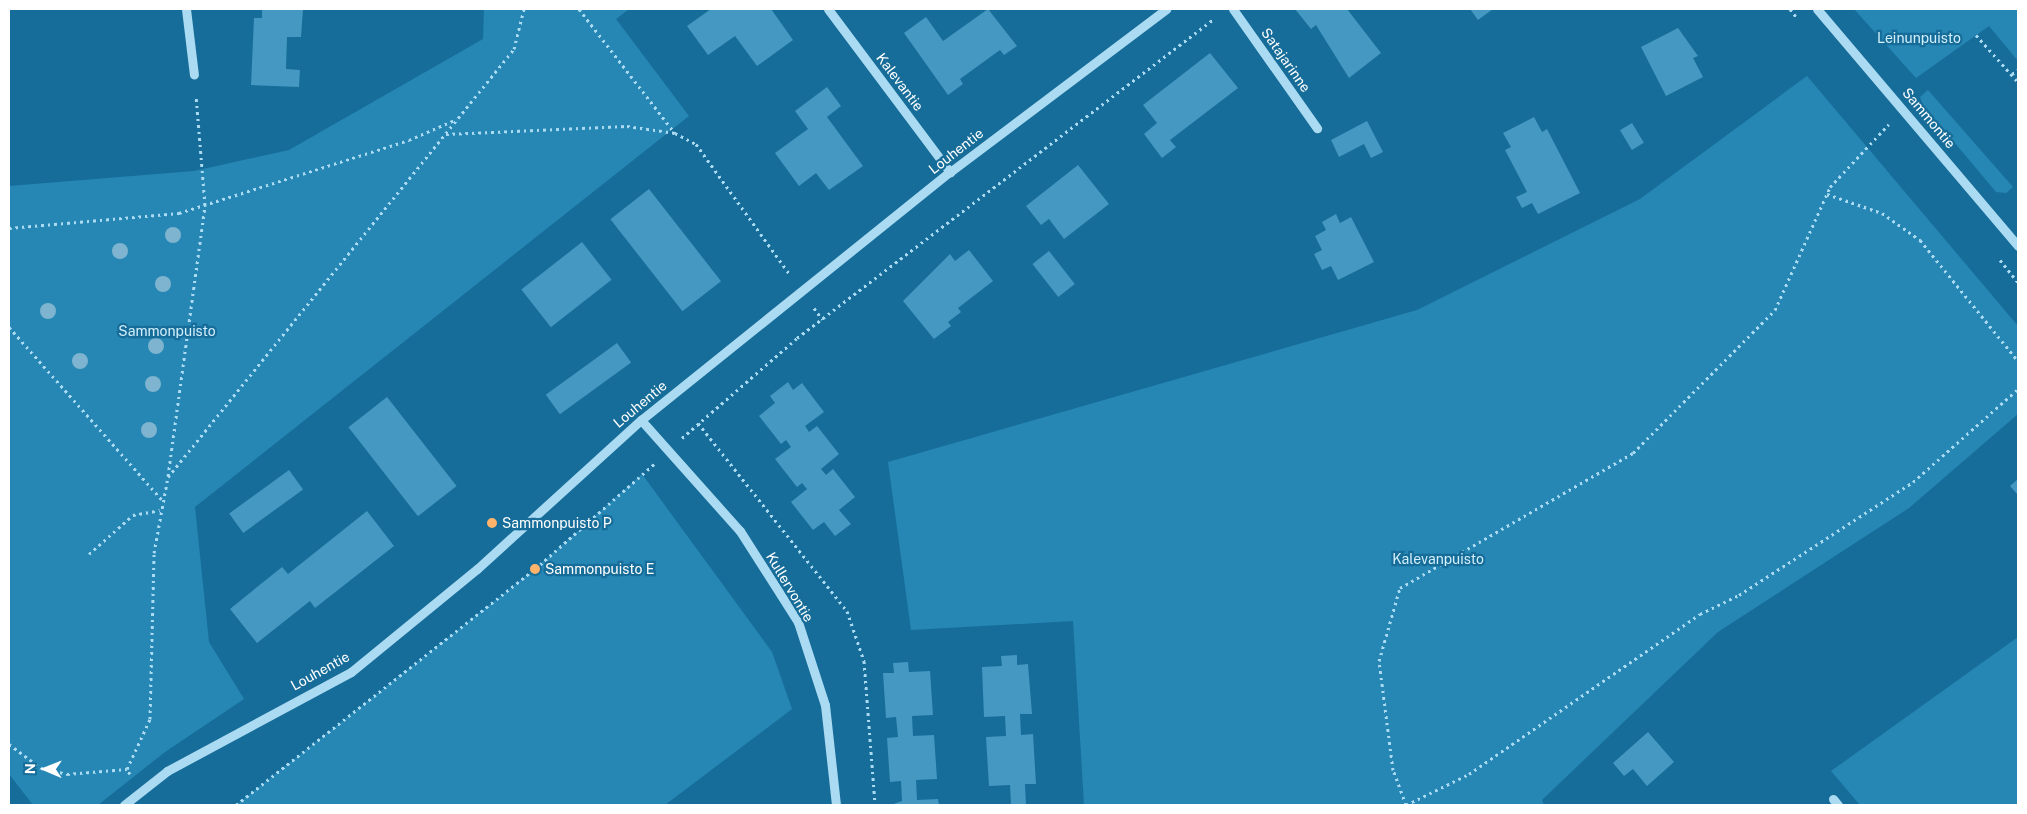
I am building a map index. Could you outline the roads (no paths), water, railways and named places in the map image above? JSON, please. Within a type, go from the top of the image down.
[{"type":"street","points":[[186,9],[194,75]]},
{"type":"street","name":"Kalevantie","points":[[828,9],[950,172]]},
{"type":"street","name":"Louhentie","points":[[124,805],[167,771],[351,672],[477,569],[641,420],[950,172],[1166,9]]},
{"type":"street","name":"Satajarinne","points":[[1233,9],[1317,128]]},
{"type":"street","name":"Sammontie","points":[[1817,9],[2018,246]]},
{"type":"street","name":"Kullervontie","points":[[641,420],[740,531],[798,622],[825,705],[836,805]]},
{"type":"place","name":"Sammonpuisto P","points":[[492,523]]},
{"type":"place","name":"Sammonpuisto E","points":[[535,569]]},
{"type":"park label","name":"Leinunpuisto","points":[[1919,38]]},
{"type":"park label","name":"Sammonpuisto","points":[[167,331]]},
{"type":"park label","name":"Kalevanpuisto","points":[[1438,559]]}]
